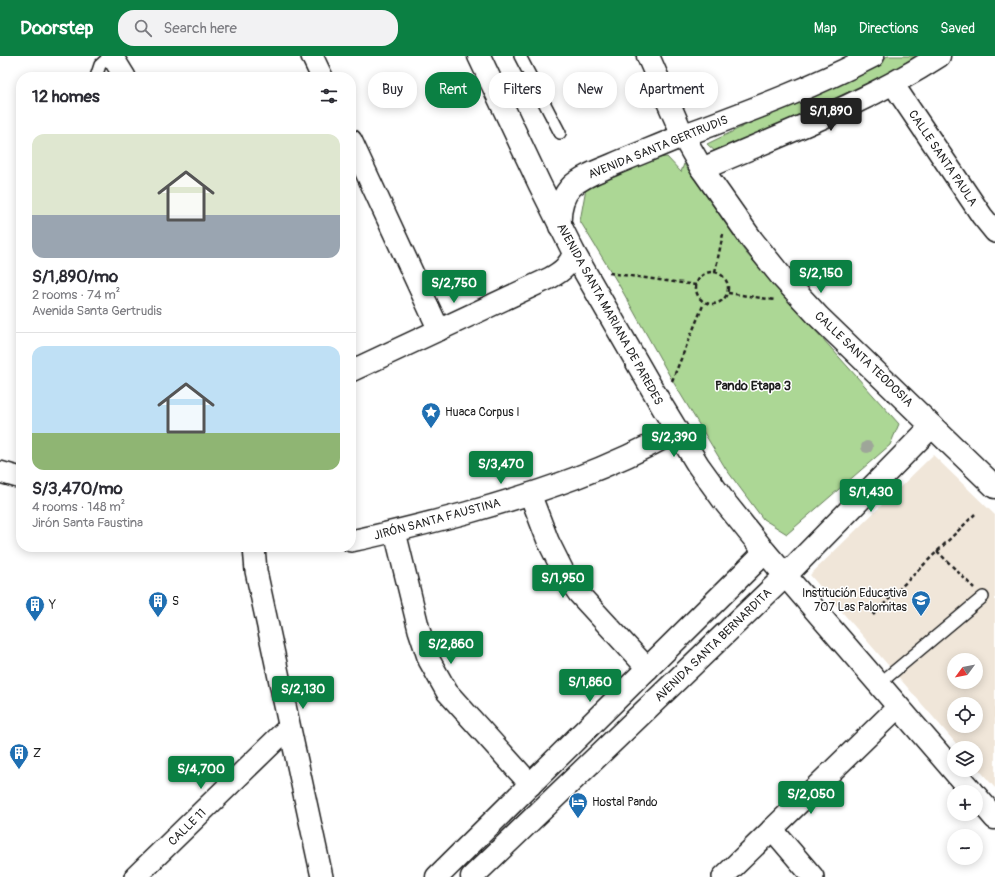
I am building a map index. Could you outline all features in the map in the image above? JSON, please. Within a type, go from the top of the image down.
[{"type":"main road","name":"AVENIDA SANTA MARIANA DE PAREDES","points":[[479,56],[560,226],[579,262],[662,406],[698,465],[724,501],[785,576],[966,785]]},
{"type":"main road","name":"CALLE SANTA TEODOSIA","points":[[648,56],[683,136],[702,168],[729,208],[781,276],[809,306],[995,487]]},
{"type":"main road","name":"AVENIDA SANTA GERTRUDIS","points":[[560,226],[561,206],[564,198],[571,188],[592,173],[828,78],[873,56]]},
{"type":"main road","points":[[702,168],[836,111],[893,84],[939,56]]},
{"type":"main road","name":"AVENIDA SANTA BERNARDITA","points":[[472,877],[785,576],[932,426]]},
{"type":"main road","points":[[437,877],[765,552]]},
{"type":"main road","points":[[983,804],[995,818]]},
{"type":"street","points":[[111,56],[122,72]]},
{"type":"street","points":[[312,56],[320,72]]},
{"type":"street","name":"CALLE SANTA PAULA","points":[[893,84],[989,212],[995,232]]},
{"type":"street","points":[[356,151],[439,330]]},
{"type":"street","points":[[356,369],[556,275],[569,263],[579,262]]},
{"type":"street","name":"JIRÓN SANTA FAUSTINA","points":[[356,540],[395,532],[530,494],[583,476],[640,451],[677,431]]},
{"type":"street","points":[[0,472],[16,477]]},
{"type":"street","points":[[530,494],[548,541],[563,571],[579,594],[648,669]]},
{"type":"street","points":[[395,532],[419,630],[429,660],[447,692],[531,785]]},
{"type":"street","points":[[254,552],[256,571],[322,877]]},
{"type":"street","points":[[723,877],[898,707]]},
{"type":"street","name":"CALLE 11","points":[[135,877],[289,727]]},
{"type":"street","points":[[772,829],[812,877]]},
{"type":"lane","points":[[98,72],[100,65],[111,56]]},
{"type":"lane","points":[[520,56],[560,133]]},
{"type":"lane","points":[[879,684],[983,597]]},
{"type":"path","points":[[715,272],[729,208]]},
{"type":"path","points":[[579,262],[696,285]]},
{"type":"path","points":[[715,272],[723,276],[728,284],[728,293],[723,301],[714,305],[704,303],[697,296],[696,285],[702,275],[715,272]]},
{"type":"path","points":[[728,293],[809,306]]},
{"type":"path","points":[[662,406],[704,303]]},
{"type":"path","points":[[873,615],[975,514]]},
{"type":"path","points":[[937,551],[983,597]]},
{"type":"shaded area","name":"Institución Educativa 707 Las Palomitas","points":[[933,455],[995,515],[995,788],[983,774],[983,741],[954,741],[810,575]]},
{"type":"green space","points":[[888,56],[916,56],[894,70],[718,154],[707,144]]},
{"type":"green space","points":[[667,157],[681,172],[684,164],[746,253],[899,424],[890,445],[787,534],[763,519],[726,469],[672,380],[619,285],[580,221],[586,188],[648,159]]},
{"type":"place","name":"Huaca Corpus I","points":[[431,429]]},
{"type":"place","name":"Institución Educativa 707 Las Palomitas","points":[[921,617]]},
{"type":"place","name":"S","points":[[158,618]]},
{"type":"place","name":"Y","points":[[35,622]]},
{"type":"place","name":"Z","points":[[19,770]]},
{"type":"place","name":"Hostal Pando","points":[[578,819]]},
{"type":"district","name":"Pando Etapa 3","points":[[753,385]]}]
